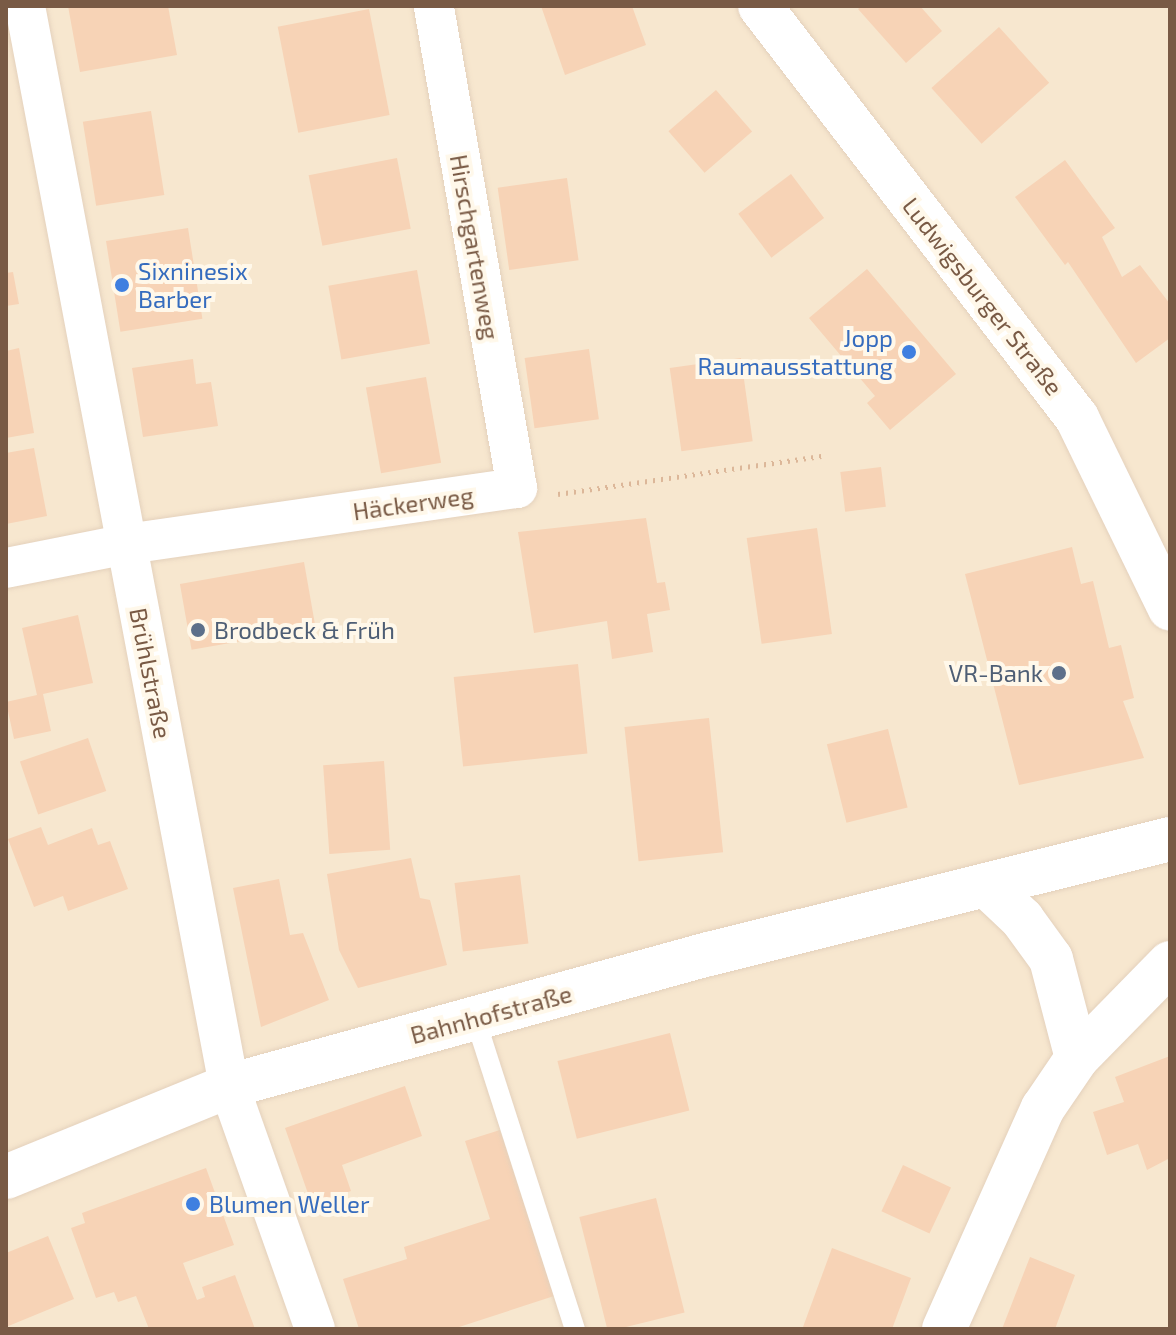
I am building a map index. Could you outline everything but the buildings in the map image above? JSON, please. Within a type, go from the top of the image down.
[{"type":"street","name":"Brühlstraße","points":[[25,6],[229,1086],[315,1329]]},
{"type":"street","name":"Hirschgartenweg","points":[[434,6],[517,488]]},
{"type":"street","name":"Ludwigsburger Straße","points":[[760,6],[1077,418],[1170,609]]},
{"type":"street","name":"Häckerweg","points":[[6,568],[127,544],[517,488]]},
{"type":"street","name":"Bahnhofstraße","points":[[6,1177],[229,1086],[475,1018],[1170,839]]},
{"type":"street","points":[[986,885],[1022,919],[1051,959],[1077,1058]]},
{"type":"street","points":[[944,1329],[1043,1108],[1077,1058],[1170,963]]},
{"type":"lane","points":[[475,1018],[575,1329]]},
{"type":"path","points":[[517,488],[556,494],[821,456]]},
{"type":"shaded area","points":[[6,6],[1170,6],[1170,1329],[6,1329]]},
{"type":"place","name":"Sixninesix Barber","points":[[122,285]]},
{"type":"place","name":"Jopp Raumausstattung","points":[[909,352]]},
{"type":"place","name":"Brodbeck & Früh","points":[[198,630]]},
{"type":"place","name":"VR-Bank","points":[[1059,673]]},
{"type":"place","name":"Blumen Weller","points":[[193,1204]]}]
